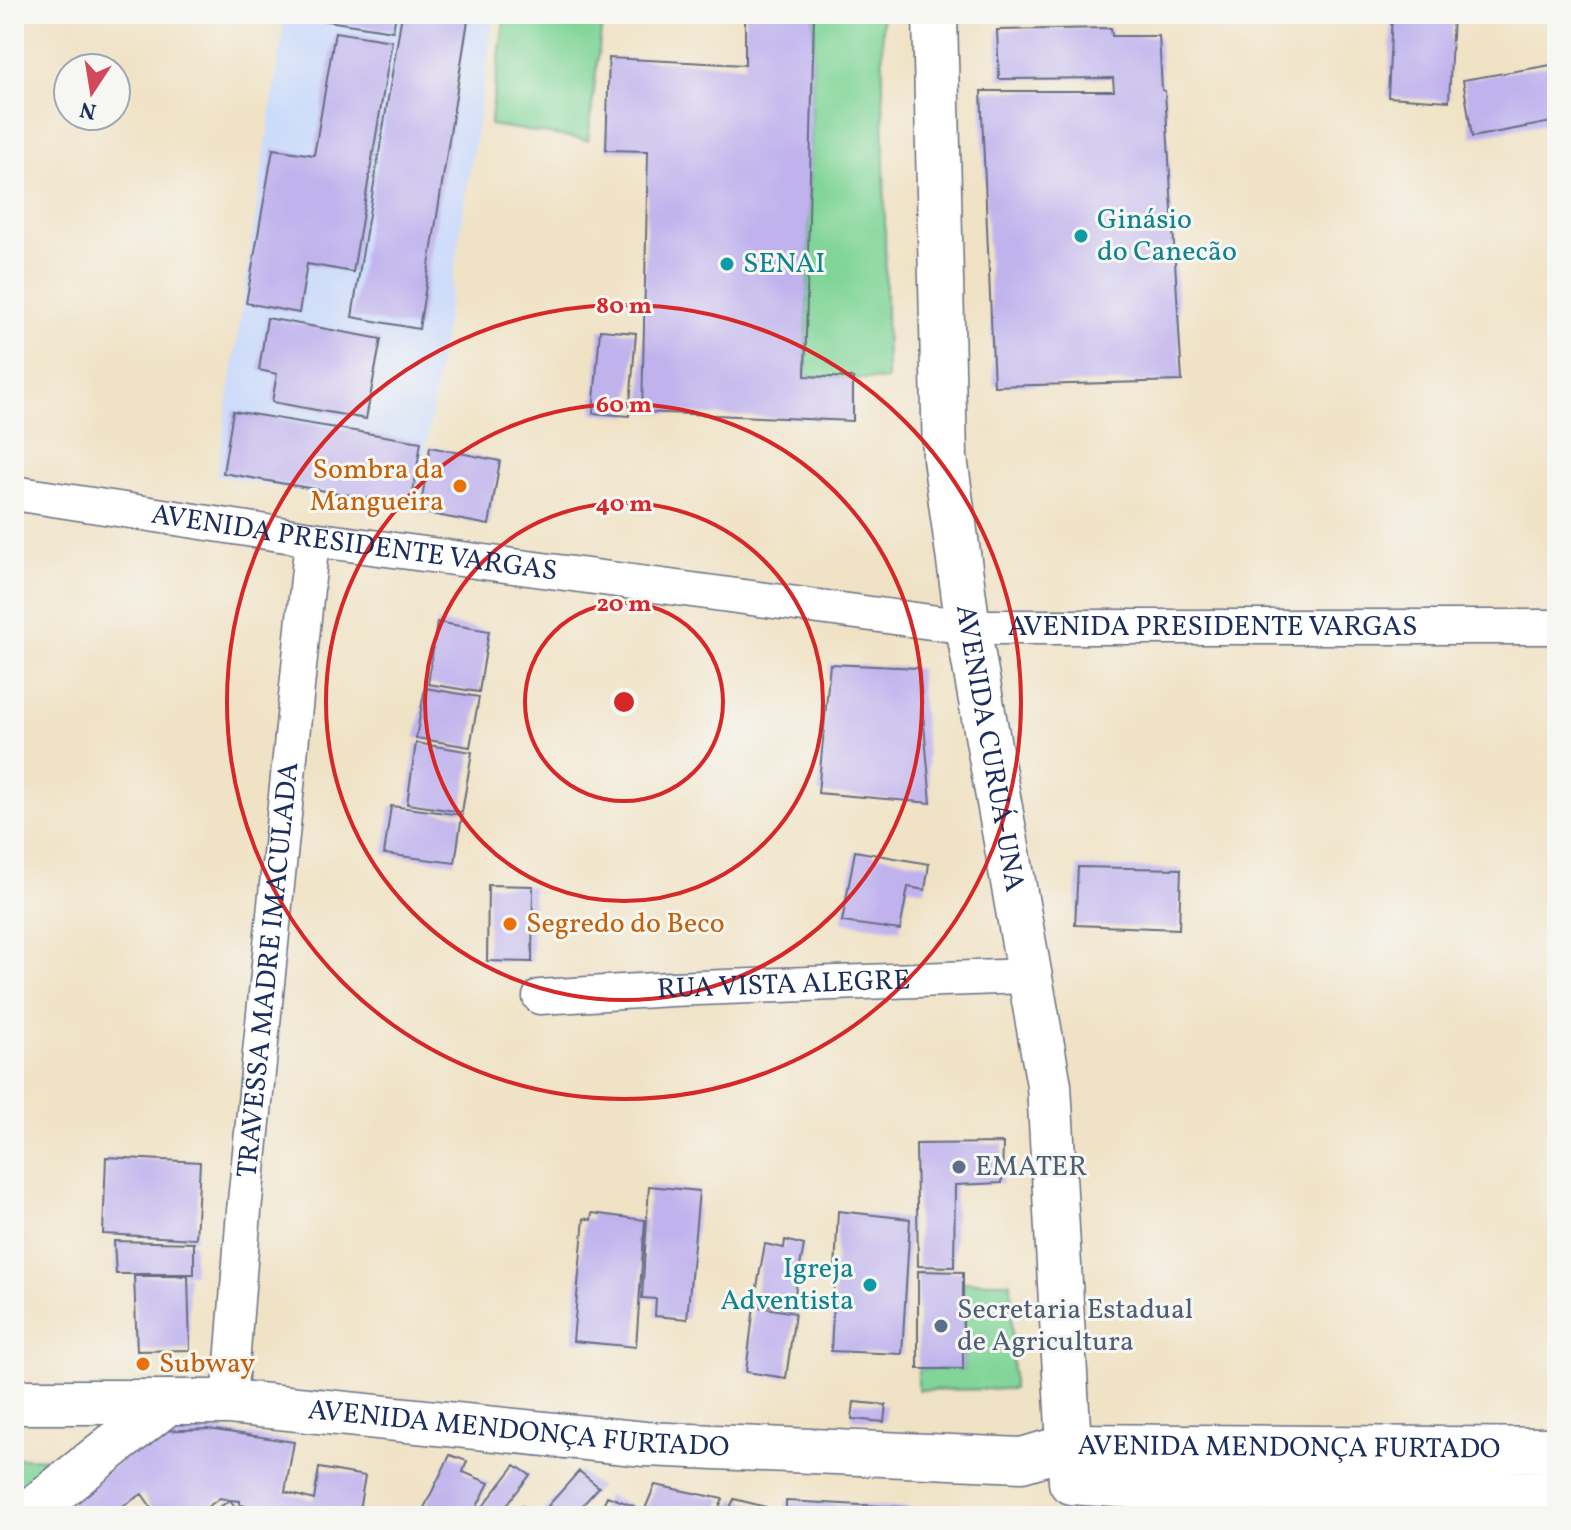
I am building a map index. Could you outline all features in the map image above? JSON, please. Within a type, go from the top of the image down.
[{"type":"main road","name":"AVENIDA CURUÁ-UNA","points":[[935,14],[945,458],[968,627],[1049,1085],[1070,1464]]},
{"type":"main road","name":"AVENIDA MENDONÇA FURTADO","points":[[14,1402],[229,1402],[645,1444],[1070,1464],[1557,1450]]},
{"type":"main road","points":[[24,1516],[168,1402]]},
{"type":"main road","name":"AVENIDA MENDONÇA FURTADO","points":[[1070,1464],[1164,1487],[1557,1494]]},
{"type":"street","name":"AVENIDA PRESIDENTE VARGAS","points":[[14,493],[312,539],[968,627],[1557,627]]},
{"type":"street","name":"TRAVESSA MADRE IMACULADA","points":[[229,1402],[244,1211],[312,539]]},
{"type":"street","name":"RUA VISTA ALEGRE","points":[[540,997],[1028,976]]},
{"type":"shaded area","points":[[285,14],[495,14],[416,511],[217,476]]},
{"type":"green space","points":[[505,14],[603,14],[588,140],[490,125]]},
{"type":"green space","points":[[814,14],[882,14],[887,380],[805,376]]},
{"type":"green space","points":[[963,1282],[1011,1282],[1013,1389],[918,1390],[918,1369],[963,1369]]},
{"type":"green space","points":[[14,1458],[62,1459],[14,1510]]},
{"type":"building","points":[[315,14],[396,14],[393,31],[314,19]]},
{"type":"building","points":[[402,14],[469,14],[419,329],[352,317]]},
{"type":"building","name":"SENAI","points":[[745,14],[814,14],[805,376],[853,378],[853,421],[642,412],[648,151],[606,150],[609,58],[745,65]]},
{"type":"building","points":[[1392,14],[1453,14],[1449,101],[1388,97]]},
{"type":"building","name":"Ginásio do Canecão","points":[[1111,28],[1112,36],[1159,36],[1182,381],[994,386],[981,91],[1114,91],[1113,78],[999,79],[997,30]]},
{"type":"building","points":[[335,32],[392,41],[353,272],[307,264],[299,313],[246,303],[273,149],[314,155]]},
{"type":"building","points":[[1557,64],[1557,121],[1472,137],[1463,80]]},
{"type":"building","points":[[267,318],[381,339],[366,419],[272,402],[277,374],[259,370]]},
{"type":"building","points":[[600,330],[636,333],[629,416],[593,413]]},
{"type":"building","points":[[233,411],[421,442],[411,506],[223,473]]},
{"type":"building","name":"Sombra da Mangueira","points":[[430,447],[500,461],[489,525],[420,512]]},
{"type":"building","points":[[437,622],[489,631],[479,692],[428,684]]},
{"type":"building","points":[[830,664],[919,668],[931,803],[818,793]]},
{"type":"building","points":[[425,688],[479,697],[470,747],[416,738]]},
{"type":"building","points":[[416,743],[472,752],[462,812],[407,804]]},
{"type":"building","points":[[391,806],[462,815],[455,863],[384,854]]},
{"type":"building","points":[[855,851],[929,864],[925,890],[908,887],[900,930],[842,922]]},
{"type":"building","points":[[1078,867],[1181,869],[1179,929],[1075,925]]},
{"type":"building","name":"Segredo do Beco","points":[[488,885],[533,886],[532,962],[487,961]]},
{"type":"building","points":[[1003,1143],[1002,1183],[955,1185],[954,1267],[918,1266],[916,1144]]},
{"type":"building","points":[[106,1157],[200,1162],[196,1239],[103,1234]]},
{"type":"building","points":[[649,1186],[699,1191],[687,1319],[655,1316],[656,1299],[642,1298]]},
{"type":"building","name":"Igreja Adventista","points":[[838,1211],[910,1219],[902,1354],[831,1351]]},
{"type":"building","points":[[592,1213],[645,1220],[636,1347],[573,1341],[584,1218],[591,1220]]},
{"type":"building","points":[[785,1240],[804,1245],[792,1309],[754,1303],[765,1244],[784,1248]]},
{"type":"building","points":[[114,1241],[194,1243],[194,1274],[116,1274]]},
{"type":"building","name":"Secretaria Estadual de Agricultura","points":[[918,1271],[963,1272],[963,1369],[918,1369]]},
{"type":"building","points":[[134,1276],[188,1276],[190,1350],[137,1351]]},
{"type":"building","points":[[754,1306],[795,1313],[786,1378],[746,1372]]},
{"type":"building","points":[[854,1402],[886,1405],[884,1422],[852,1419]]},
{"type":"building","points":[[208,1429],[294,1442],[285,1492],[314,1500],[319,1468],[365,1476],[358,1516],[263,1516],[264,1509],[220,1498],[195,1516],[143,1516],[153,1510],[142,1494],[116,1510],[120,1516],[52,1516],[158,1431]]},
{"type":"building","points":[[450,1455],[467,1461],[463,1472],[489,1483],[472,1516],[421,1514]]},
{"type":"building","points":[[515,1465],[530,1475],[498,1516],[491,1516],[481,1509]]},
{"type":"building","points":[[579,1471],[599,1487],[573,1516],[539,1516]]},
{"type":"building","points":[[655,1485],[723,1499],[715,1516],[642,1516]]},
{"type":"building","points":[[607,1496],[634,1506],[630,1516],[598,1516]]},
{"type":"building","points":[[734,1499],[766,1507],[762,1516],[726,1516]]},
{"type":"building","points":[[230,1500],[242,1516],[207,1516]]},
{"type":"building","points":[[786,1501],[1031,1514],[1031,1516],[786,1516]]},
{"type":"building","points":[[522,1506],[534,1516],[513,1516]]},
{"type":"place","name":"Ginásio do Canecão","points":[[1081,236]]},
{"type":"place","name":"SENAI","points":[[727,264]]},
{"type":"place","name":"Sombra da Mangueira","points":[[460,486]]},
{"type":"place","name":"Segredo do Beco","points":[[510,924]]},
{"type":"place","name":"EMATER","points":[[959,1167]]},
{"type":"place","name":"Igreja Adventista","points":[[870,1285]]},
{"type":"place","name":"Secretaria Estadual de Agricultura","points":[[941,1326]]},
{"type":"place","name":"Subway","points":[[143,1364]]}]
